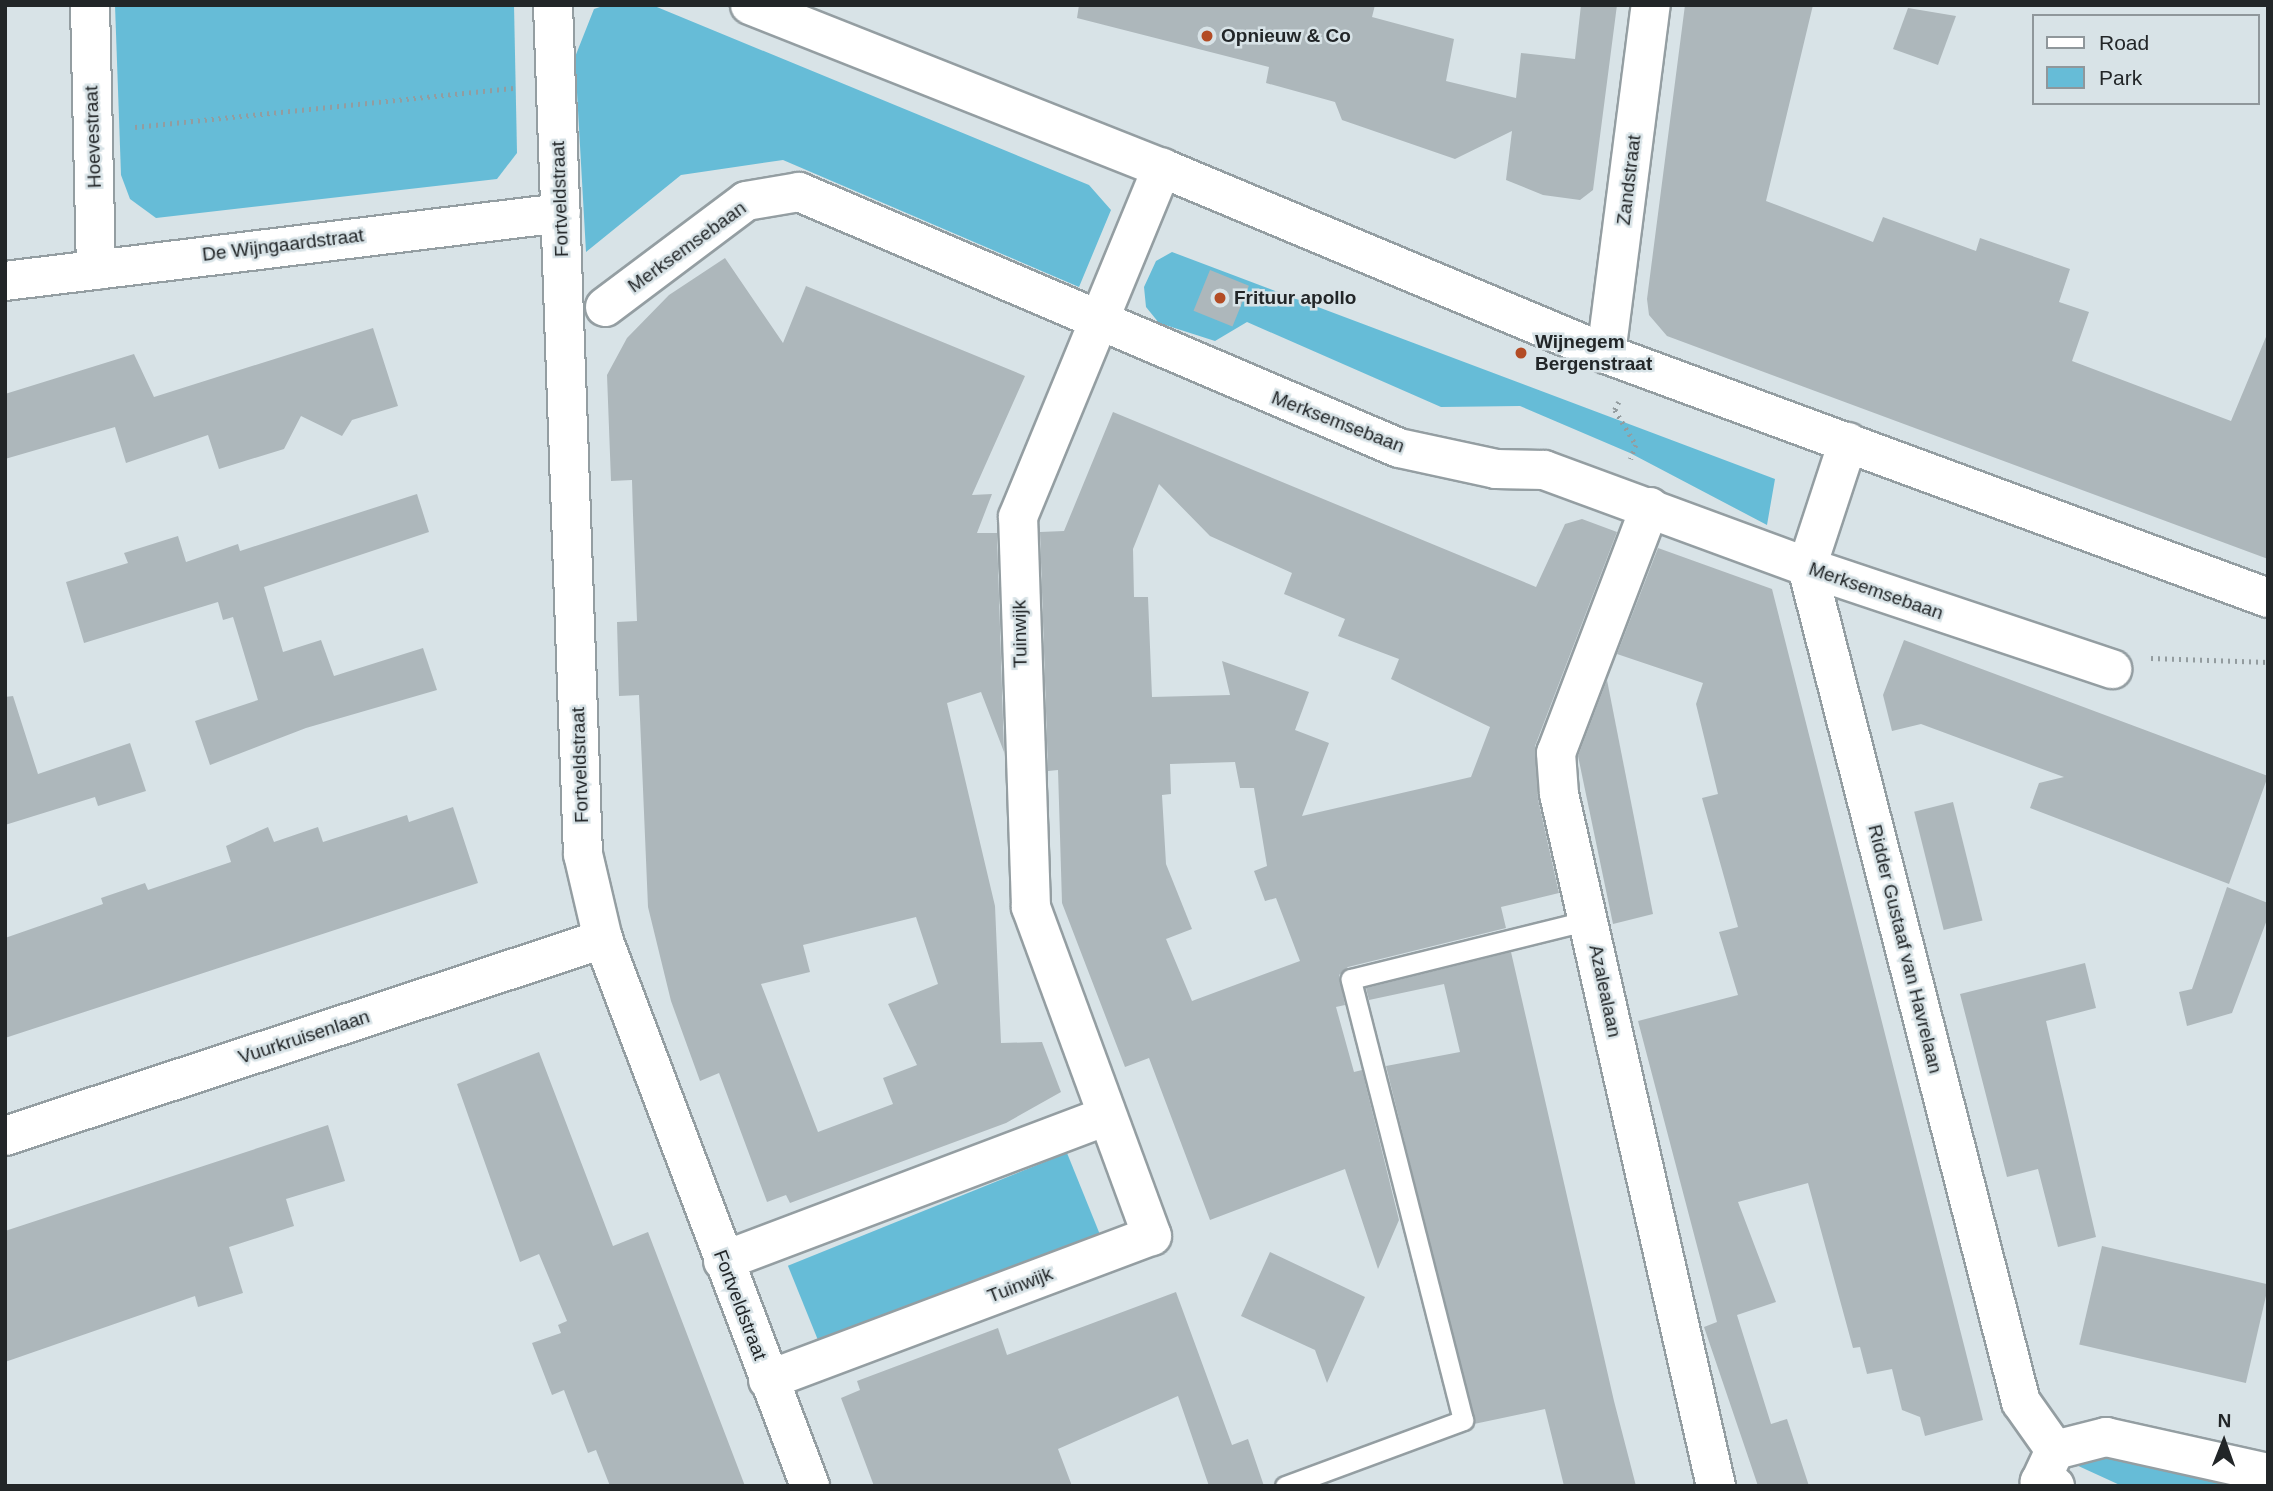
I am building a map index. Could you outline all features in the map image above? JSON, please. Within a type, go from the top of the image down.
[{"type":"street","name":"Hoevestraat","points":[[90,5],[96,270]]},
{"type":"street","name":"Fortveldstraat","points":[[553,5],[583,854],[603,939],[810,1486]]},
{"type":"street","points":[[750,5],[1162,168],[1621,360],[2268,598]]},
{"type":"street","name":"Zandstraat","points":[[1621,360],[1651,5]]},
{"type":"street","name":"Tuinwijk","points":[[768,1380],[1152,1236],[1031,907],[1018,517],[1162,168]]},
{"type":"street","name":"Merksemsebaan","points":[[605,307],[746,201],[799,192],[1097,324],[1399,448],[1496,469],[1544,470],[1807,568],[2112,669]]},
{"type":"street","name":"De Wijngaardstraat","points":[[5,281],[561,213]]},
{"type":"street","points":[[1807,568],[1848,442]]},
{"type":"street","name":"Azalealaan","points":[[1635,502],[1556,753],[1590,920],[1716,1486]]},
{"type":"street","name":"Ridder Gustaaf van Havrelaan","points":[[1807,568],[2021,1402],[2047,1476],[2106,1437],[2268,1473]]},
{"type":"street","name":"Vuurkruisenlaan","points":[[5,1136],[603,939]]},
{"type":"street","points":[[723,1261],[1107,1116]]},
{"type":"lane","points":[[1285,1486],[1463,1420],[1352,979],[1590,920]]},
{"type":"path","points":[[93,132],[556,83]]},
{"type":"path","points":[[1621,360],[1615,410],[1636,445],[1635,502]]},
{"type":"path","points":[[2112,669],[2128,657],[2268,662]]},
{"type":"green space","points":[[115,5],[514,5],[517,153],[497,179],[156,218],[130,199],[121,175]]},
{"type":"green space","points":[[606,5],[652,5],[1089,185],[1111,210],[1079,287],[783,160],[681,175],[586,252],[575,57],[594,9]]},
{"type":"green space","points":[[1172,252],[1775,479],[1767,525],[1630,453],[1520,406],[1441,407],[1247,322],[1215,341],[1159,323],[1146,307],[1144,287],[1156,261]]},
{"type":"green space","points":[[1067,1153],[1101,1238],[822,1351],[788,1266]]},
{"type":"green space","points":[[2086,1452],[2245,1486],[2122,1486],[2074,1464]]},
{"type":"building","points":[[1079,5],[1375,5],[1372,17],[1454,39],[1446,81],[1516,98],[1521,53],[1575,59],[1581,5],[1617,5],[1593,190],[1580,200],[1543,195],[1506,180],[1512,131],[1455,159],[1342,120],[1335,102],[1266,83],[1269,67],[1077,18]]},
{"type":"building","points":[[1685,5],[1813,5],[1766,201],[1873,242],[1883,217],[1976,251],[1980,238],[2070,269],[2059,302],[2089,312],[2072,361],[2231,421],[2268,332],[2268,559],[1667,336],[1649,315],[1647,299]]},
{"type":"building","points":[[1908,8],[1956,16],[1938,65],[1893,49]]},
{"type":"building","points":[[725,258],[783,343],[806,286],[1025,376],[972,495],[992,494],[977,533],[997,533],[1004,752],[981,692],[947,703],[995,906],[1001,1043],[1042,1042],[1061,1092],[1006,1123],[790,1203],[786,1195],[767,1202],[719,1073],[700,1081],[671,1001],[648,907],[639,695],[619,696],[617,622],[637,621],[632,480],[611,481],[607,375],[627,338],[669,295]],"holes":[[[916,917],[938,984],[888,1004],[917,1065],[883,1078],[893,1104],[818,1132],[761,984],[810,972],[803,945]]]},
{"type":"building","name":"Frituur apollo","points":[[1210,270],[1249,286],[1232,327],[1194,311]]},
{"type":"building","points":[[373,328],[398,406],[352,420],[342,436],[301,416],[284,449],[219,469],[208,435],[126,463],[115,427],[5,459],[5,394],[134,354],[154,397]]},
{"type":"building","points":[[1113,412],[1536,587],[1565,524],[1582,519],[1617,532],[1535,746],[1538,799],[1559,893],[1501,907],[1506,928],[1348,967],[1339,975],[1345,1005],[1336,1007],[1354,1072],[1362,1070],[1399,1220],[1378,1269],[1345,1169],[1210,1220],[1149,1058],[1125,1067],[1062,903],[1058,770],[1048,771],[1040,532],[1064,531]],"holes":[[[1159,484],[1210,536],[1292,573],[1284,594],[1345,619],[1338,636],[1399,659],[1391,679],[1490,727],[1471,777],[1302,816],[1329,743],[1295,730],[1309,692],[1222,661],[1230,695],[1152,697],[1148,597],[1134,597],[1133,549]],[[1235,762],[1240,788],[1254,788],[1267,866],[1254,871],[1265,901],[1276,898],[1300,961],[1192,1001],[1166,939],[1192,929],[1166,864],[1162,795],[1171,794],[1170,764]]]},
{"type":"building","points":[[417,494],[429,532],[264,587],[283,652],[321,640],[334,676],[423,648],[437,690],[306,728],[210,765],[195,721],[258,700],[233,617],[223,620],[218,602],[84,643],[66,582],[128,563],[124,553],[178,536],[186,562],[238,544],[240,551]]},
{"type":"building","points":[[1658,548],[1772,589],[1983,1420],[1925,1436],[1920,1417],[1902,1410],[1892,1369],[1867,1374],[1860,1347],[1853,1348],[1808,1183],[1738,1202],[1776,1302],[1737,1315],[1771,1424],[1787,1419],[1809,1486],[1758,1486],[1704,1327],[1717,1322],[1638,1021],[1738,995],[1719,932],[1738,927],[1702,798],[1718,794],[1696,704],[1703,683],[1617,654]]},
{"type":"building","points":[[1904,640],[2268,776],[2229,884],[2030,808],[2039,783],[2064,777],[1921,724],[1892,731],[1883,695]]},
{"type":"building","points":[[1607,680],[1653,914],[1613,924],[1578,756]]},
{"type":"building","points":[[13,696],[38,774],[130,743],[146,791],[98,806],[95,797],[5,825],[5,697]]},
{"type":"building","points":[[1953,802],[1983,920],[1944,930],[1914,812]]},
{"type":"building","points":[[453,807],[478,883],[5,1038],[5,938],[103,904],[101,898],[145,883],[148,890],[231,862],[226,846],[268,827],[274,842],[318,827],[323,842],[407,815],[409,822]]},
{"type":"building","points":[[2227,887],[2268,903],[2268,917],[2232,1013],[2187,1026],[2179,992],[2192,989]]},
{"type":"building","points":[[1511,952],[1636,1486],[1564,1486],[1545,1409],[1474,1424],[1386,1066],[1460,1052],[1444,984],[1369,1000],[1366,988]]},
{"type":"building","points":[[2085,963],[2096,1008],[2046,1021],[2096,1237],[2058,1247],[2038,1169],[2007,1177],[1960,994]]},
{"type":"building","points":[[539,1052],[613,1246],[648,1232],[745,1486],[610,1486],[596,1450],[588,1453],[564,1390],[552,1395],[532,1343],[561,1333],[558,1325],[567,1321],[539,1254],[520,1262],[457,1084]]},
{"type":"building","points":[[328,1125],[345,1181],[286,1199],[294,1226],[229,1247],[243,1293],[198,1307],[195,1296],[5,1362],[5,1231]]},
{"type":"building","points":[[2102,1246],[2268,1284],[2246,1383],[2079,1344]]},
{"type":"building","points":[[1270,1252],[1365,1297],[1327,1383],[1315,1350],[1241,1316]]},
{"type":"building","points":[[1176,1292],[1232,1445],[1248,1439],[1264,1486],[1209,1486],[1178,1396],[1058,1449],[1072,1486],[874,1486],[841,1398],[860,1390],[857,1381],[998,1328],[1007,1355]]},
{"type":"place","name":"Opnieuw & Co","points":[[1207,36]]},
{"type":"place","name":"Frituur apollo","points":[[1220,298]]},
{"type":"place","name":"Wijnegem Bergenstraat","points":[[1521,353]]}]
